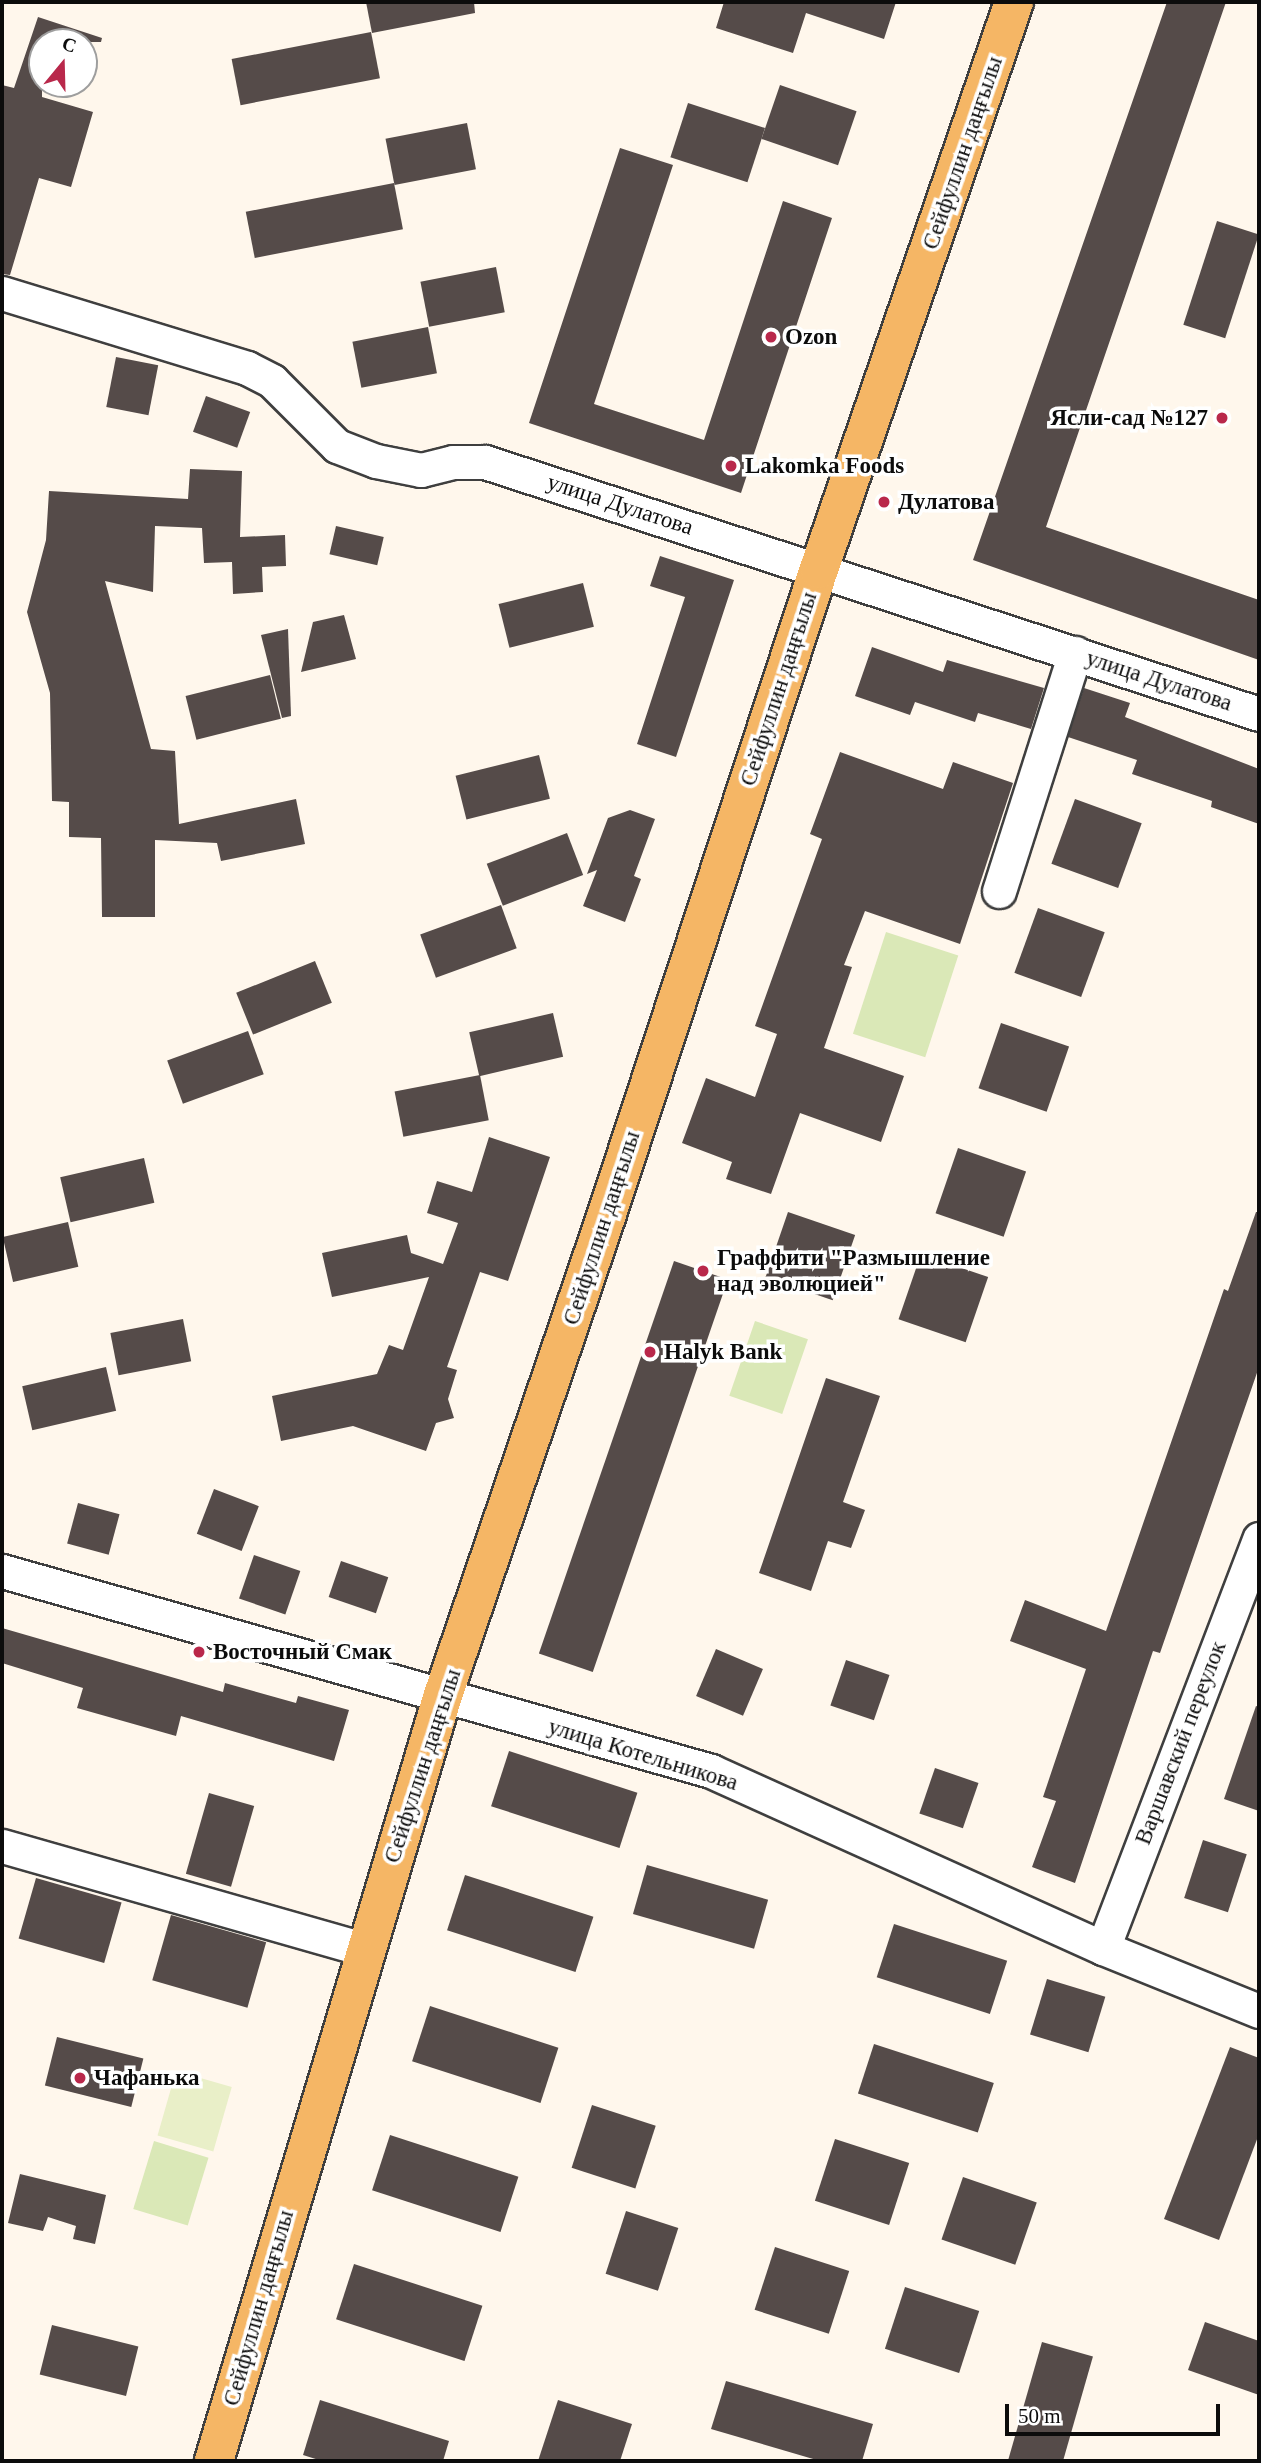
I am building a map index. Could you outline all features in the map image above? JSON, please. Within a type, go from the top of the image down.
[{"type":"main road","name":"Сейфуллин даңғылы","points":[[214,2461],[364,1949],[443,1695],[607,1214],[818,569],[1014,2]]},
{"type":"street","name":"улица Дулатова","points":[[2,293],[247,368],[272,381],[301,415],[337,446],[376,461],[421,470],[453,462],[485,462],[1259,714]]},
{"type":"street","points":[[999,891],[1075,653]]},
{"type":"street","name":"Варшавский переулок","points":[[1103,1948],[1259,1539]]},
{"type":"street","name":"улица Котельникова","points":[[2,1570],[711,1771],[1103,1948],[1259,2011]]},
{"type":"street","points":[[2,1846],[364,1949]]},
{"type":"green space","points":[[886,932],[958,955],[925,1057],[853,1034]]},
{"type":"green space","points":[[755,1321],[808,1339],[782,1414],[729,1396]]},
{"type":"green space","points":[[176,2071],[232,2087],[213,2151],[158,2135]]},
{"type":"green space","points":[[154,2141],[209,2158],[188,2226],[133,2209]]},
{"type":"building","points":[[366,2],[474,2],[475,13],[372,33]]},
{"type":"building","points":[[724,2],[896,2],[884,39],[806,13],[793,53],[716,28]]},
{"type":"building","points":[[1167,2],[1226,2],[1046,527],[1259,600],[1259,660],[973,560]]},
{"type":"building","points":[[38,17],[72,28],[34,28]]},
{"type":"building","points":[[371,32],[380,78],[241,105],[232,59]]},
{"type":"building","points":[[28,47],[28,98],[45,98],[93,112],[71,187],[39,178],[10,275],[2,274],[2,85],[14,88]]},
{"type":"building","points":[[780,85],[857,111],[838,165],[761,139]]},
{"type":"building","points":[[688,103],[765,128],[747,182],[670,157]]},
{"type":"building","points":[[467,123],[476,169],[394,185],[386,139]]},
{"type":"building","points":[[620,148],[673,165],[594,404],[704,440],[783,201],[832,218],[741,493],[529,423]]},
{"type":"building","points":[[394,183],[403,229],[255,258],[246,212]]},
{"type":"building","points":[[1217,221],[1259,235],[1225,338],[1183,325]]},
{"type":"building","points":[[496,267],[505,312],[429,327],[420,282]]},
{"type":"building","points":[[428,327],[437,373],[361,388],[352,342]]},
{"type":"building","points":[[116,357],[158,365],[148,415],[106,407]]},
{"type":"building","points":[[206,396],[250,412],[237,448],[193,432]]},
{"type":"building","points":[[190,469],[242,471],[240,537],[285,535],[286,566],[262,567],[263,592],[233,594],[232,562],[204,563],[202,528],[155,526],[153,592],[105,581],[151,749],[175,751],[179,824],[296,799],[305,844],[221,861],[217,843],[155,840],[155,917],[102,917],[101,838],[69,837],[69,802],[52,801],[50,693],[27,612],[46,540],[49,491],[188,499]]},
{"type":"building","points":[[336,526],[384,537],[377,565],[329,554]]},
{"type":"building","points":[[660,556],[734,580],[676,757],[637,744],[685,597],[650,586]]},
{"type":"building","points":[[583,583],[594,627],[509,648],[499,604]]},
{"type":"building","points":[[344,615],[356,659],[301,672],[313,622]]},
{"type":"building","points":[[288,629],[291,716],[282,718],[261,635]]},
{"type":"building","points":[[872,647],[943,672],[947,660],[1044,688],[1031,729],[978,713],[975,722],[915,702],[910,715],[855,696]]},
{"type":"building","points":[[270,675],[281,719],[196,740],[186,696]]},
{"type":"building","points":[[1084,688],[1130,703],[1125,717],[1259,769],[1259,824],[1211,807],[1212,801],[1132,774],[1137,760],[1068,737]]},
{"type":"building","points":[[840,752],[943,789],[953,762],[1013,783],[960,944],[865,911],[844,965],[852,967],[824,1048],[904,1076],[881,1142],[800,1113],[771,1194],[726,1179],[732,1162],[682,1143],[706,1078],[755,1097],[777,1034],[755,1026],[822,839],[810,834]]},
{"type":"building","points":[[539,755],[550,799],[466,819],[456,776]]},
{"type":"building","points":[[1075,799],[1142,823],[1118,888],[1051,864]]},
{"type":"building","points":[[630,810],[655,819],[634,876],[641,879],[625,922],[583,906],[597,870],[587,874],[608,818]]},
{"type":"building","points":[[567,833],[583,875],[503,906],[487,864]]},
{"type":"building","points":[[501,905],[517,948],[436,978],[420,934]]},
{"type":"building","points":[[1038,908],[1105,932],[1081,997],[1014,973]]},
{"type":"building","points":[[315,961],[332,1003],[253,1035],[236,993]]},
{"type":"building","points":[[553,1013],[563,1057],[479,1076],[469,1032]]},
{"type":"building","points":[[1001,1023],[1069,1046],[1047,1112],[979,1088]]},
{"type":"building","points":[[248,1031],[264,1074],[183,1104],[167,1060]]},
{"type":"building","points":[[480,1075],[489,1120],[403,1137],[395,1092]]},
{"type":"building","points":[[489,1137],[550,1157],[508,1281],[480,1272],[447,1367],[457,1370],[448,1399],[454,1418],[436,1423],[426,1451],[353,1426],[281,1441],[272,1396],[377,1374],[389,1345],[403,1350],[429,1277],[332,1297],[322,1253],[407,1235],[411,1253],[443,1264],[458,1223],[427,1213],[437,1181],[472,1192]]},
{"type":"building","points":[[958,1148],[1026,1171],[1004,1237],[936,1213]]},
{"type":"building","points":[[144,1158],[154,1203],[71,1222],[60,1177]]},
{"type":"building","points":[[788,1212],[855,1235],[833,1300],[766,1277]]},
{"type":"building","points":[[1256,1212],[1259,1212],[1259,1367],[1160,1653],[1153,1651],[1075,1883],[1032,1867],[1056,1801],[1043,1797],[1086,1669],[1010,1641],[1025,1600],[1106,1631],[1224,1289],[1228,1291]]},
{"type":"building","points":[[68,1222],[78,1267],[13,1282],[3,1237]]},
{"type":"building","points":[[921,1254],[988,1277],[966,1342],[899,1319]]},
{"type":"building","points":[[674,1261],[728,1280],[593,1672],[539,1653]]},
{"type":"building","points":[[183,1319],[191,1361],[119,1375],[110,1333]]},
{"type":"building","points":[[106,1367],[116,1411],[32,1430],[22,1386]]},
{"type":"building","points":[[826,1378],[880,1396],[843,1502],[865,1510],[851,1548],[828,1541],[811,1591],[759,1573]]},
{"type":"building","points":[[214,1489],[259,1506],[242,1551],[197,1534]]},
{"type":"building","points":[[78,1503],[120,1514],[109,1555],[67,1544]]},
{"type":"building","points":[[254,1555],[300,1571],[285,1614],[239,1598]]},
{"type":"building","points":[[341,1561],[388,1577],[376,1613],[329,1597]]},
{"type":"building","points":[[2,1628],[223,1692],[225,1683],[296,1703],[298,1696],[349,1710],[334,1761],[181,1716],[176,1736],[77,1708],[83,1688],[2,1663]]},
{"type":"building","points":[[716,1649],[763,1669],[743,1716],[696,1696]]},
{"type":"building","points":[[846,1660],[889,1675],[874,1720],[830,1705]]},
{"type":"building","points":[[1256,1706],[1259,1707],[1259,1811],[1224,1799]]},
{"type":"building","points":[[509,1751],[637,1793],[619,1848],[491,1806]]},
{"type":"building","points":[[935,1768],[978,1783],[963,1828],[919,1813]]},
{"type":"building","points":[[209,1793],[254,1806],[231,1887],[186,1874]]},
{"type":"building","points":[[1203,1840],[1247,1854],[1228,1912],[1184,1898]]},
{"type":"building","points":[[647,1865],[768,1900],[754,1949],[633,1914]]},
{"type":"building","points":[[465,1875],[593,1917],[575,1972],[447,1930]]},
{"type":"building","points":[[36,1878],[122,1903],[104,1963],[19,1939]]},
{"type":"building","points":[[171,1915],[266,1942],[247,2008],[152,1980]]},
{"type":"building","points":[[894,1924],[1007,1961],[990,2014],[877,1977]]},
{"type":"building","points":[[1047,1979],[1105,1997],[1088,2052],[1030,2034]]},
{"type":"building","points":[[430,2006],[558,2048],[540,2103],[412,2061]]},
{"type":"building","points":[[57,2037],[143,2059],[131,2107],[45,2086]]},
{"type":"building","points":[[874,2044],[994,2083],[978,2132],[858,2093]]},
{"type":"building","points":[[1230,2047],[1259,2058],[1259,2134],[1219,2240],[1164,2219]]},
{"type":"building","points":[[592,2105],[656,2126],[635,2188],[572,2168]]},
{"type":"building","points":[[390,2135],[518,2177],[500,2232],[372,2190]]},
{"type":"building","points":[[835,2139],[909,2163],[889,2225],[815,2201]]},
{"type":"building","points":[[20,2174],[106,2195],[95,2244],[73,2239],[76,2226],[48,2217],[43,2231],[8,2223]]},
{"type":"building","points":[[963,2177],[1037,2202],[1015,2265],[942,2239]]},
{"type":"building","points":[[626,2211],[678,2228],[658,2291],[606,2274]]},
{"type":"building","points":[[775,2247],[849,2271],[829,2334],[755,2310]]},
{"type":"building","points":[[354,2264],[482,2306],[464,2361],[336,2319]]},
{"type":"building","points":[[905,2287],[979,2311],[959,2373],[885,2349]]},
{"type":"building","points":[[1205,2322],[1259,2341],[1259,2395],[1188,2370]]},
{"type":"building","points":[[52,2325],[138,2347],[126,2396],[40,2374]]},
{"type":"building","points":[[1042,2342],[1093,2357],[1063,2461],[1008,2461]]},
{"type":"building","points":[[726,2381],[873,2424],[862,2461],[820,2461],[711,2429]]},
{"type":"building","points":[[320,2400],[449,2441],[443,2461],[322,2461],[303,2455]]},
{"type":"building","points":[[558,2400],[632,2424],[620,2461],[538,2461]]},
{"type":"place","name":"Ozon","points":[[771,337]]},
{"type":"place","name":"Ясли-сад №127","points":[[1222,418]]},
{"type":"place","name":"Lakomka Foods","points":[[731,466]]},
{"type":"place","name":"Дулатова","points":[[884,502]]},
{"type":"place","name":"Граффити \"Размышление над эволюцией\"","points":[[703,1271]]},
{"type":"place","name":"Halyk Bank","points":[[650,1352]]},
{"type":"place","name":"Восточный Смак","points":[[199,1652]]},
{"type":"place","name":"Чафанька","points":[[80,2078]]}]
